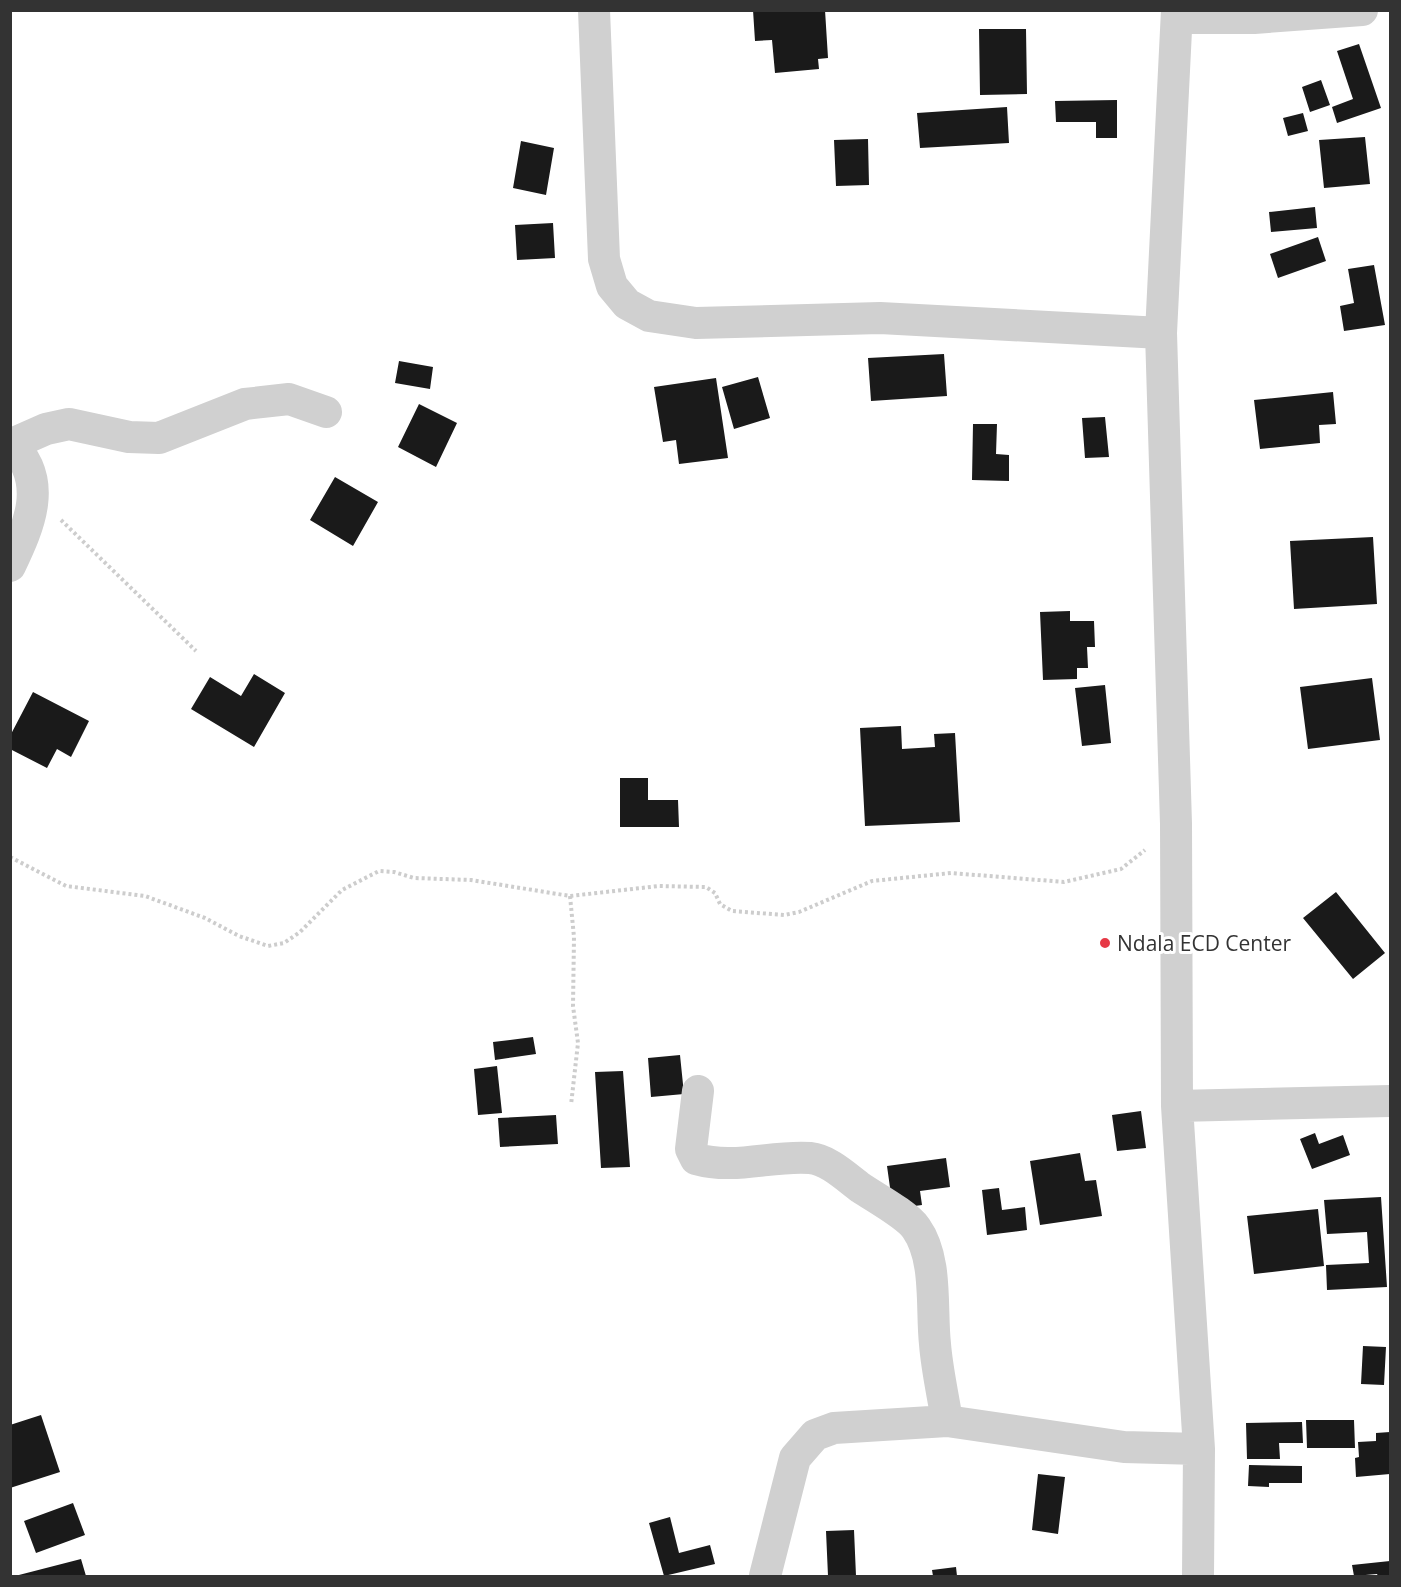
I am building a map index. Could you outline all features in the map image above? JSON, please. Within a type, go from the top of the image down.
[{"type":"street","points":[[594,10],[604,259],[612,286],[627,304],[649,316],[696,323],[880,318],[1161,333]]},
{"type":"street","points":[[1198,1576],[1199,1449],[1177,1106],[1176,824],[1161,333],[1177,14],[1254,18],[1362,10]]},
{"type":"street","points":[[10,566],[30,523],[33,494],[22,458],[11,443],[46,429],[69,424],[129,437],[159,438],[245,404],[289,399],[326,412]]},
{"type":"street","points":[[698,1091],[691,1149],[696,1159],[731,1164],[814,1159],[831,1166],[879,1201],[906,1216],[916,1227],[923,1240],[929,1268],[935,1348],[947,1421]]},
{"type":"street","points":[[1177,1106],[1390,1101]]},
{"type":"street","points":[[765,1576],[792,1464],[802,1448],[815,1435],[844,1427],[947,1421],[1124,1447],[1199,1449]]},
{"type":"path","points":[[33,494],[196,651]]},
{"type":"path","points":[[10,856],[66,886],[145,896],[205,918],[239,936],[268,946],[284,943],[300,932],[342,890],[379,871],[394,872],[414,879],[471,880],[570,896],[659,886],[706,887],[715,893],[720,904],[732,911],[784,915],[800,912],[872,881],[951,873],[1064,882],[1121,869],[1176,824]]},
{"type":"path","points":[[570,896],[574,945],[573,1006],[578,1043],[572,1105]]},
{"type":"building","points":[[753,10],[825,10],[828,58],[818,59],[819,69],[775,73],[772,40],[755,41]]},
{"type":"building","points":[[979,29],[1026,29],[1027,94],[980,95]]},
{"type":"building","points":[[1359,44],[1381,108],[1337,123],[1332,107],[1353,99],[1337,51]]},
{"type":"building","points":[[1321,80],[1330,105],[1310,112],[1302,87]]},
{"type":"building","points":[[1117,100],[1117,138],[1096,138],[1096,122],[1056,122],[1055,101]]},
{"type":"building","points":[[1007,107],[1009,143],[920,148],[917,113]]},
{"type":"building","points":[[1303,113],[1308,131],[1288,136],[1283,118]]},
{"type":"building","points":[[1365,137],[1370,184],[1324,188],[1319,140]]},
{"type":"building","points":[[868,139],[869,185],[836,186],[834,140]]},
{"type":"building","points":[[521,141],[554,148],[546,195],[513,188]]},
{"type":"building","points":[[1315,207],[1317,228],[1271,232],[1269,212]]},
{"type":"building","points":[[553,223],[555,258],[517,260],[515,225]]},
{"type":"building","points":[[1318,237],[1326,261],[1278,278],[1270,254]]},
{"type":"building","points":[[1374,265],[1385,325],[1344,331],[1340,306],[1354,303],[1348,269]]},
{"type":"building","points":[[944,354],[947,396],[871,401],[868,358]]},
{"type":"building","points":[[399,361],[433,367],[430,389],[395,383]]},
{"type":"building","points":[[758,377],[770,418],[734,429],[722,387]]},
{"type":"building","points":[[716,378],[728,458],[679,464],[676,440],[663,442],[654,387]]},
{"type":"building","points":[[1333,392],[1336,424],[1319,425],[1320,443],[1260,449],[1254,400]]},
{"type":"building","points":[[419,404],[457,423],[436,467],[398,447]]},
{"type":"building","points":[[1105,417],[1109,457],[1085,458],[1082,418]]},
{"type":"building","points":[[973,424],[997,424],[996,454],[1009,455],[1009,481],[972,480]]},
{"type":"building","points":[[335,477],[378,502],[353,546],[310,520]]},
{"type":"building","points":[[1373,537],[1377,604],[1294,609],[1290,541]]},
{"type":"building","points":[[1070,611],[1070,621],[1094,621],[1095,647],[1087,647],[1088,668],[1077,668],[1077,679],[1043,680],[1040,612]]},
{"type":"building","points":[[254,674],[285,693],[254,747],[191,709],[210,677],[241,696]]},
{"type":"building","points":[[1372,678],[1380,740],[1308,749],[1300,687]]},
{"type":"building","points":[[1105,685],[1111,743],[1082,746],[1075,688]]},
{"type":"building","points":[[33,692],[89,721],[71,757],[57,749],[47,768],[10,749],[10,736]]},
{"type":"building","points":[[901,726],[902,749],[935,747],[934,734],[955,733],[960,822],[865,826],[860,728]]},
{"type":"building","points":[[620,778],[648,778],[648,800],[678,800],[679,827],[620,827]]},
{"type":"building","points":[[1336,892],[1385,953],[1353,979],[1303,918]]},
{"type":"building","points":[[533,1037],[536,1054],[495,1060],[493,1042]]},
{"type":"building","points":[[680,1055],[684,1094],[651,1097],[648,1058]]},
{"type":"building","points":[[497,1066],[502,1113],[478,1115],[474,1069]]},
{"type":"building","points":[[623,1071],[630,1167],[601,1168],[595,1072]]},
{"type":"building","points":[[1141,1111],[1146,1148],[1117,1151],[1112,1115]]},
{"type":"building","points":[[556,1115],[558,1144],[500,1147],[498,1118]]},
{"type":"building","points":[[1315,1133],[1319,1144],[1343,1135],[1350,1155],[1312,1169],[1300,1139]]},
{"type":"building","points":[[1080,1153],[1085,1181],[1096,1180],[1102,1216],[1040,1225],[1030,1161]]},
{"type":"building","points":[[946,1158],[950,1187],[920,1191],[922,1205],[893,1209],[887,1166]]},
{"type":"building","points":[[999,1188],[1002,1210],[1025,1207],[1027,1230],[987,1235],[982,1190]]},
{"type":"building","points":[[1381,1197],[1387,1287],[1327,1290],[1326,1265],[1369,1263],[1367,1232],[1327,1234],[1324,1200]]},
{"type":"building","points":[[1318,1209],[1324,1266],[1254,1274],[1247,1216]]},
{"type":"building","points":[[1363,1346],[1386,1347],[1384,1385],[1361,1384]]},
{"type":"building","points":[[41,1415],[60,1472],[10,1488],[10,1425]]},
{"type":"building","points":[[1306,1420],[1354,1420],[1355,1448],[1307,1448]]},
{"type":"building","points":[[1302,1422],[1303,1443],[1279,1443],[1280,1459],[1247,1459],[1246,1423]]},
{"type":"building","points":[[1390,1432],[1390,1474],[1356,1477],[1355,1458],[1359,1457],[1358,1442],[1376,1441],[1376,1433]]},
{"type":"building","points":[[1249,1465],[1302,1466],[1302,1483],[1269,1483],[1269,1487],[1248,1486]]},
{"type":"building","points":[[1038,1474],[1065,1477],[1058,1534],[1032,1530]]},
{"type":"building","points":[[73,1503],[85,1535],[36,1553],[24,1521]]},
{"type":"building","points":[[670,1517],[679,1553],[710,1545],[715,1564],[664,1576],[649,1523]]},
{"type":"building","points":[[854,1530],[856,1576],[828,1576],[826,1531]]},
{"type":"building","points":[[81,1559],[86,1576],[15,1576]]},
{"type":"building","points":[[1390,1561],[1390,1576],[1378,1576],[1377,1574],[1354,1576],[1352,1565]]},
{"type":"building","points":[[956,1567],[957,1576],[933,1576],[932,1570]]},
{"type":"place","name":"Ndala ECD Center","points":[[1105,943]]}]
